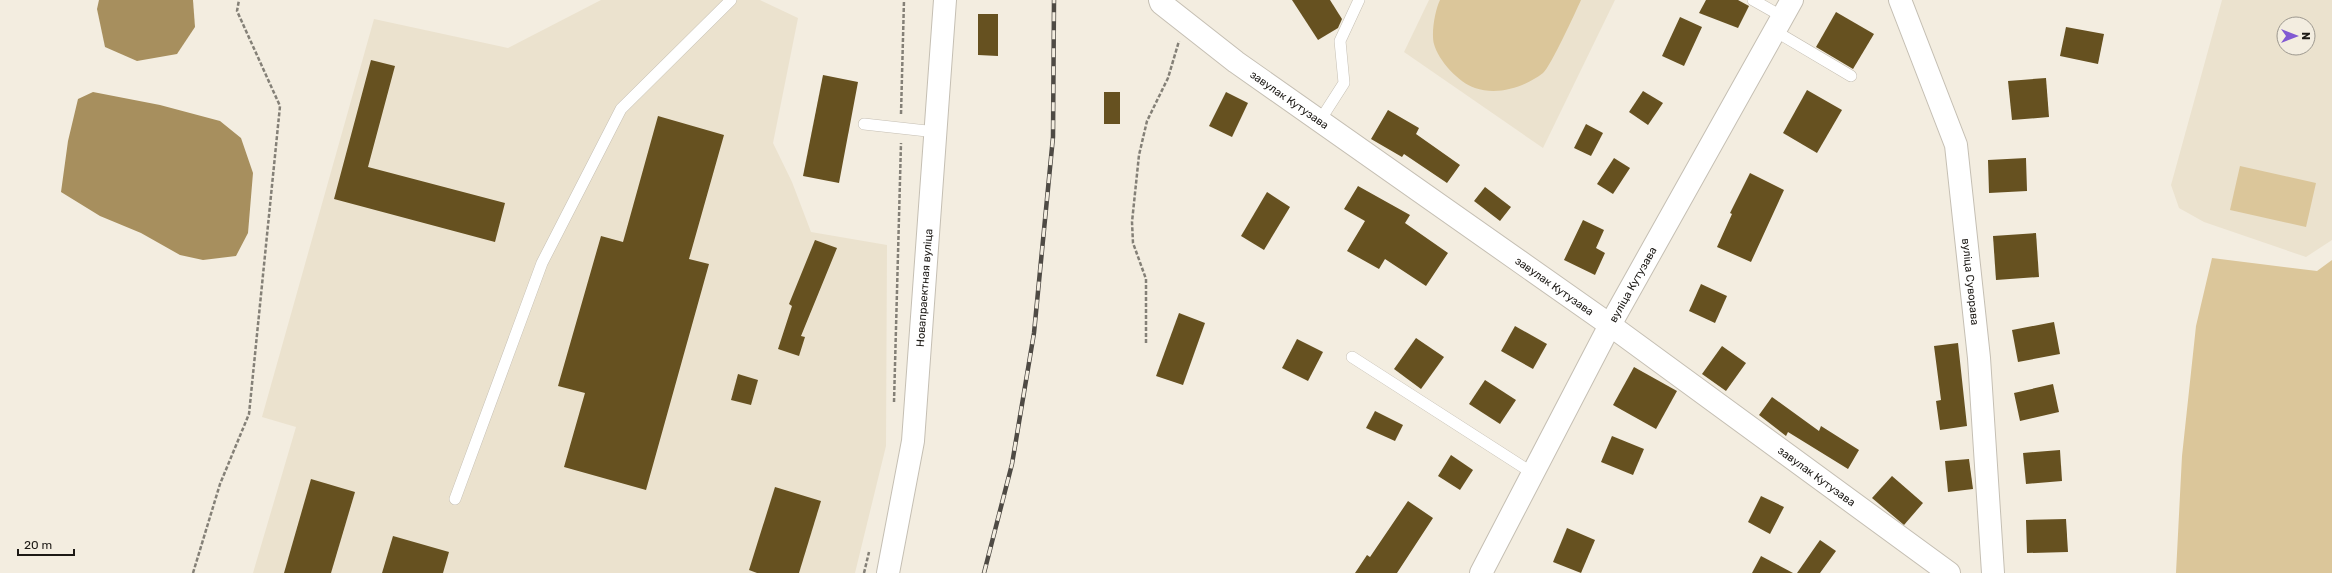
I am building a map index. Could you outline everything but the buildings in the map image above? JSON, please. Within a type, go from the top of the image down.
[{"type":"street","name":"Новапраектная вуліца","points":[[888,573],[913,441],[945,0]]},
{"type":"street","name":"завулак Кутузава","points":[[1160,0],[1161,3],[1236,62],[1319,122],[1610,325],[1949,573]]},
{"type":"street","name":"вуліца Суворава","points":[[1900,0],[1956,145],[1979,358],[1993,573]]},
{"type":"street","name":"вуліца Кутузава","points":[[1481,573],[1534,474],[1610,325],[1783,16]]},
{"type":"lane","points":[[455,499],[542,263],[621,110],[731,0]]},
{"type":"lane","points":[[1319,122],[1344,83],[1340,40],[1359,0]]},
{"type":"lane","points":[[1753,0],[1783,16],[1851,76]]},
{"type":"lane","points":[[864,124],[936,132]]},
{"type":"lane","points":[[1352,357],[1534,474]]},
{"type":"path","points":[[193,573],[220,484],[249,414],[280,106],[237,11],[239,0]]},
{"type":"path","points":[[894,406],[904,0]]},
{"type":"path","points":[[1146,343],[1146,279],[1133,243],[1132,222],[1139,155],[1147,121],[1168,78],[1185,22]]},
{"type":"path","points":[[864,573],[870,551]]},
{"type":"shaded area","points":[[99,0],[193,0],[195,27],[177,54],[137,61],[105,47],[97,9]]},
{"type":"shaded area","points":[[601,0],[760,0],[798,18],[773,143],[792,182],[811,232],[887,245],[886,446],[855,573],[253,573],[296,427],[262,417],[374,19],[508,48]]},
{"type":"shaded area","points":[[1429,0],[1615,0],[1543,148],[1404,52]]},
{"type":"shaded area","points":[[1440,0],[1581,0],[1557,50],[1543,73],[1520,86],[1511,89],[1493,91],[1475,88],[1462,81],[1450,70],[1440,57],[1434,44],[1433,28],[1435,15]]},
{"type":"shaded area","points":[[2222,0],[2332,0],[2332,240],[2306,257],[2204,222],[2179,208],[2171,185]]},
{"type":"shaded area","points":[[93,92],[160,105],[220,121],[241,138],[253,173],[248,233],[236,256],[203,260],[180,255],[141,233],[100,216],[61,192],[68,141],[78,99]]},
{"type":"shaded area","points":[[2240,166],[2316,183],[2306,227],[2230,210]]},
{"type":"shaded area","points":[[2212,258],[2317,271],[2332,260],[2332,573],[2176,573],[2182,456],[2196,326]]},
{"type":"railway","points":[[984,573],[1012,464],[1034,333],[1053,137],[1054,0]]}]
